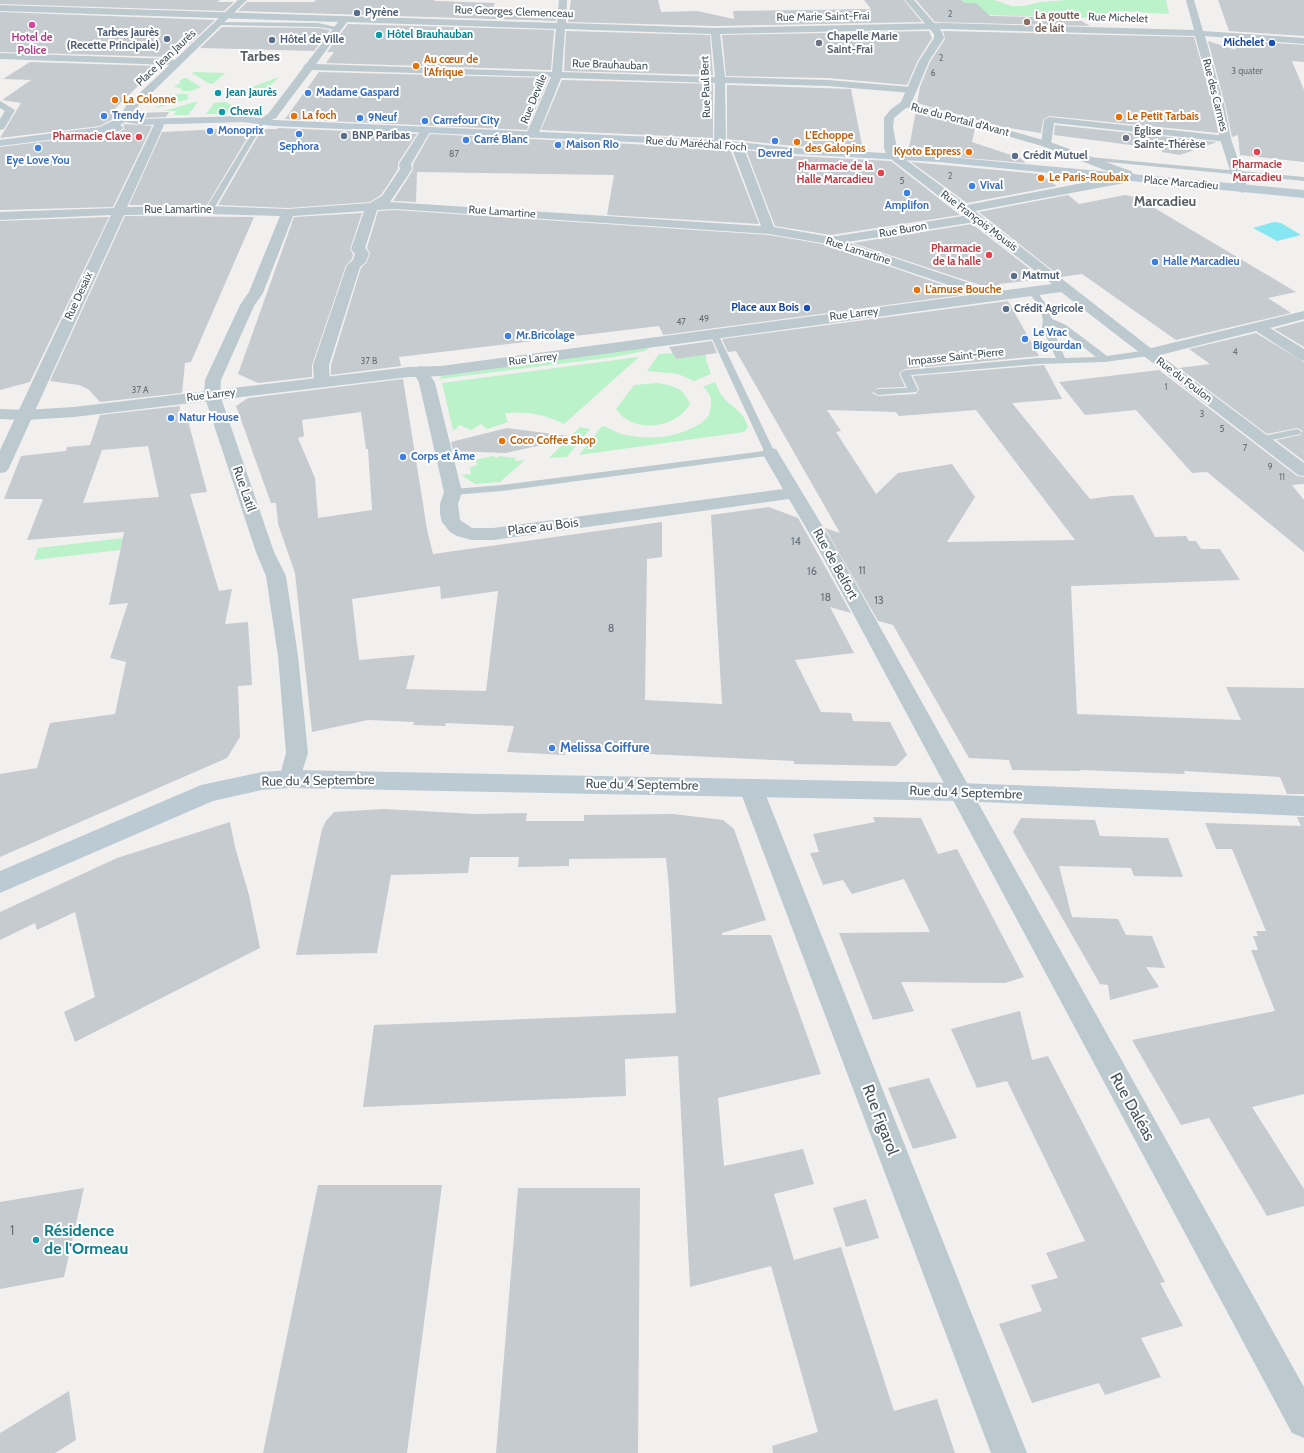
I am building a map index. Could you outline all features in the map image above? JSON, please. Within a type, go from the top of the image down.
[{"type":"main road","name":"Rue du Maréchal Foch","points":[[104,129],[124,118],[142,122],[243,119],[426,130],[720,143],[794,151],[938,159],[1130,178]]},
{"type":"main road","name":"Rue du Maréchal Foch","points":[[0,143],[104,129],[159,125],[262,121]]},
{"type":"main road","name":"Place Marcadieu","points":[[1130,178],[1304,194]]},
{"type":"main road","name":"Rue du 4 Septembre","points":[[0,882],[209,792],[262,781],[290,779],[959,792],[1304,806]]},
{"type":"street","name":"Place Jean Jaurès","points":[[124,118],[130,108],[243,0]]},
{"type":"street","name":"Rue Deville","points":[[532,135],[557,76],[563,0]]},
{"type":"street","points":[[909,0],[932,26]]},
{"type":"street","name":"Rue des Carmes","points":[[1190,0],[1220,108],[1221,119],[1235,173],[1242,189]]},
{"type":"street","name":"Rue Georges Clemenceau","points":[[0,8],[715,31]]},
{"type":"street","points":[[262,121],[272,116],[307,67],[346,19]]},
{"type":"street","name":"Rue Marie Saint-Frai","points":[[715,31],[932,26]]},
{"type":"street","name":"Rue Michelet","points":[[932,26],[1199,33],[1304,41]]},
{"type":"street","name":"Rue du Portail d'Avant","points":[[932,26],[939,34],[939,38],[924,61],[906,104],[1032,140]]},
{"type":"street","name":"Rue Paul Bert","points":[[715,31],[720,80],[720,143]]},
{"type":"street","points":[[0,56],[172,62]]},
{"type":"street","points":[[5,65],[18,57]]},
{"type":"street","name":"Rue Brauhauban","points":[[307,67],[557,76],[828,83],[911,90]]},
{"type":"street","points":[[0,104],[10,110],[0,127]]},
{"type":"street","points":[[893,156],[890,148],[888,127],[889,118],[894,112],[906,104]]},
{"type":"street","points":[[1046,144],[1049,120],[1227,139]]},
{"type":"street","name":"Rue Desaix","points":[[0,468],[159,125]]},
{"type":"street","points":[[322,383],[321,365],[354,265],[359,262],[362,253],[358,249],[372,207],[386,199],[406,169],[405,164],[426,130]]},
{"type":"street","name":"Place Marcadieu","points":[[970,213],[1130,178],[1127,174],[1032,140]]},
{"type":"street","points":[[737,146],[769,230]]},
{"type":"street","name":"Rue François Mousis","points":[[893,156],[970,213],[1064,287]]},
{"type":"street","name":"Rue Lamartine","points":[[0,216],[120,211],[209,210],[288,213],[395,205],[769,230],[831,241],[994,296]]},
{"type":"street","name":"Rue Latil","points":[[288,213],[258,289],[247,306],[213,380],[212,395],[265,552],[276,576],[288,656],[297,753],[290,779]]},
{"type":"street","name":"Rue Buron","points":[[831,241],[853,239],[970,213]]},
{"type":"street","name":"Rue Larrey","points":[[0,414],[25,415],[74,412],[420,371],[441,370],[1064,287]]},
{"type":"street","name":"Rue du Foulon","points":[[1064,287],[1148,353],[1304,471]]},
{"type":"street","points":[[1148,353],[1304,315]]},
{"type":"street","points":[[1259,326],[1304,356]]},
{"type":"street","name":"Place au Bois","points":[[420,371],[427,383],[453,492],[449,504],[452,522],[460,531],[476,535],[793,493]]},
{"type":"street","name":"Rue de Belfort","points":[[770,453],[828,550],[959,792]]},
{"type":"street","name":"Rue Figarol","points":[[752,788],[1009,1453]]},
{"type":"street","name":"Rue Daléas","points":[[959,792],[1304,1421]]},
{"type":"lane","points":[[318,26],[327,18]]},
{"type":"lane","points":[[219,24],[318,26],[338,28]]},
{"type":"lane","points":[[209,210],[262,121]]},
{"type":"lane","points":[[1088,160],[1304,179]]},
{"type":"lane","points":[[1032,291],[1041,303],[1048,321],[1046,327],[1062,361],[1105,359],[1148,353]]},
{"type":"lane","points":[[1048,321],[1063,327],[1105,359]]},
{"type":"lane","name":"Rue de Belfort","points":[[714,334],[770,453]]},
{"type":"lane","name":"Impasse Saint-Pierre","points":[[878,392],[913,390],[905,373],[1038,361],[1062,361]]},
{"type":"lane","points":[[1262,439],[1297,432]]},
{"type":"lane","points":[[453,492],[502,488],[770,453]]},
{"type":"green space","points":[[961,0],[994,0],[1012,6],[1024,6],[1040,2],[1067,0],[1166,0],[1169,14],[1119,11],[1093,16],[1091,18],[984,15],[976,3],[965,3]]},
{"type":"green space","points":[[192,73],[225,73],[213,84],[208,83]]},
{"type":"green space","points":[[279,77],[266,90],[246,92],[246,89]]},
{"type":"green space","points":[[184,78],[201,87],[191,91],[183,91],[180,88],[174,87]]},
{"type":"green space","points":[[188,94],[187,96],[189,99],[153,109],[159,106],[166,99],[163,98],[165,96]]},
{"type":"green space","points":[[195,102],[197,103],[188,115],[174,115],[176,111],[164,111]]},
{"type":"green space","points":[[226,102],[244,113],[206,114],[214,103]]},
{"type":"green space","points":[[650,347],[645,351],[614,357],[440,379],[441,376]]},
{"type":"green space","points":[[706,348],[706,360],[711,374],[694,381],[678,374],[647,371],[659,354],[673,353],[676,359],[688,357]]},
{"type":"green space","points":[[639,357],[564,424],[542,416],[513,412],[505,413],[508,422],[487,429],[481,424],[471,430],[460,425],[456,428],[457,429],[453,430],[442,383]]},
{"type":"green space","points":[[715,382],[722,396],[744,417],[748,427],[744,432],[579,455],[602,426],[621,434],[650,438],[678,434],[698,425],[707,418],[711,407],[711,398],[703,387]]},
{"type":"green space","points":[[658,383],[669,385],[678,389],[685,394],[688,399],[690,404],[675,419],[665,423],[643,425],[632,422],[623,417],[616,409],[634,385]]},
{"type":"green space","points":[[580,427],[590,429],[567,457],[549,458]]},
{"type":"green space","points":[[493,456],[497,458],[499,456],[515,458],[516,461],[525,460],[500,482],[475,484],[461,475],[471,474],[470,468],[478,464],[474,460]]},
{"type":"green space","points":[[123,538],[120,550],[34,560],[38,548]]},
{"type":"water","points":[[1274,222],[1281,223],[1301,235],[1277,241],[1253,228]]},
{"type":"building","points":[[0,0],[220,0],[217,2],[234,2],[224,11],[0,4]]},
{"type":"building","points":[[316,0],[435,0],[434,1],[495,3],[492,9],[557,10],[556,21],[238,11],[247,2],[314,2]]},
{"type":"building","points":[[571,0],[658,0],[661,12],[697,11],[734,19],[733,11],[871,9],[864,0],[904,0],[922,22],[715,26],[568,22]]},
{"type":"building","points":[[916,0],[961,0],[965,3],[976,3],[990,16],[1076,18],[1090,26],[935,22]]},
{"type":"building","points":[[1218,0],[1304,0],[1304,36],[1229,31]]},
{"type":"building","points":[[0,12],[215,20],[186,47],[180,47],[168,57],[0,52]]},
{"type":"building","points":[[348,24],[554,30],[551,70],[326,63],[334,52],[327,52]]},
{"type":"building","points":[[222,27],[318,28],[330,30],[314,51],[200,48]]},
{"type":"building","points":[[566,31],[710,35],[713,75],[564,71]]},
{"type":"building","points":[[929,31],[932,38],[918,60],[907,85],[828,78],[726,76],[722,35]]},
{"type":"building","points":[[943,31],[1194,37],[1214,108],[1218,133],[1049,116],[1043,120],[1041,133],[1003,127],[917,103],[920,87],[930,62],[945,39]]},
{"type":"building","points":[[1232,40],[1304,45],[1304,62],[1292,61],[1304,90],[1304,162],[1240,155],[1238,135],[1232,137],[1226,108],[1208,41],[1236,50]]},
{"type":"building","points":[[30,62],[159,66],[109,114],[120,113],[118,116],[100,126],[0,138],[21,103],[2,100],[31,80],[3,79]]},
{"type":"building","points":[[319,72],[549,78],[527,130],[285,119]]},
{"type":"building","points":[[562,80],[713,84],[713,138],[541,130]]},
{"type":"building","points":[[727,85],[851,89],[863,150],[794,146],[727,139]]},
{"type":"building","points":[[916,111],[975,128],[972,142],[1020,158],[1026,163],[908,153]]},
{"type":"building","points":[[169,112],[166,117],[142,118],[133,115],[134,113]]},
{"type":"building","points":[[123,125],[152,126],[113,207],[0,210],[0,147],[119,132],[125,129]]},
{"type":"building","name":"Église Sainte-Thérèse","points":[[1055,125],[1217,142],[1180,155],[1162,152],[1162,149],[1054,135]]},
{"type":"building","points":[[253,128],[207,205],[129,205],[162,132]]},
{"type":"building","points":[[278,128],[417,134],[398,163],[398,169],[381,195],[370,202],[288,208],[218,205],[262,129]]},
{"type":"building","points":[[430,134],[730,149],[759,224],[607,215],[614,175],[417,172],[416,202],[393,201],[413,170],[413,164]]},
{"type":"building","points":[[746,150],[794,156],[891,161],[960,215],[831,235],[775,226]]},
{"type":"building","points":[[911,162],[1040,174],[1057,186],[967,203]]},
{"type":"building","name":"Halle Marcadieu","points":[[1068,195],[1079,204],[1125,195],[1136,197],[1296,292],[1268,298],[1291,313],[1176,340],[1082,274],[1061,277],[979,212]]},
{"type":"building","points":[[395,210],[769,235],[828,245],[969,294],[663,335],[659,326],[399,357],[401,366],[331,375],[331,365],[361,268],[367,262],[370,253],[367,248],[378,211]]},
{"type":"building","points":[[362,213],[350,249],[353,254],[352,259],[346,265],[312,365],[312,377],[258,383],[238,374],[294,217]]},
{"type":"building","points":[[125,216],[254,217],[191,362],[185,363],[182,393],[100,402],[88,389],[79,385],[50,381]]},
{"type":"building","points":[[109,217],[30,382],[0,390],[0,221]]},
{"type":"building","points":[[972,224],[1043,279],[999,284],[1002,289],[995,290],[853,243]]},
{"type":"building","points":[[1008,301],[1039,356],[905,369],[899,373],[905,387],[878,388],[872,393],[878,396],[916,394],[919,389],[913,376],[1044,365],[1062,399],[1012,403],[1090,499],[1133,495],[1155,537],[1186,536],[1189,541],[1196,541],[1201,549],[1220,549],[1240,580],[1071,586],[1077,714],[1241,720],[1226,687],[1304,688],[1304,794],[1287,794],[1280,777],[1184,771],[1185,774],[1080,770],[1012,770],[1009,760],[969,758],[893,625],[878,621],[825,528],[840,533],[736,351],[728,352],[722,339]],"holes":[[[827,410],[896,412],[899,416],[976,410],[1075,540],[947,542],[975,497],[952,464],[898,473],[876,494],[836,432],[841,431]]]},
{"type":"building","points":[[1304,321],[1304,347],[1274,329]]},
{"type":"building","points":[[1256,333],[1304,362],[1304,461],[1276,440],[1300,435],[1303,431],[1297,428],[1267,434],[1179,368],[1210,364],[1189,349]]},
{"type":"building","points":[[712,341],[717,353],[676,359],[669,347]]},
{"type":"building","points":[[1159,370],[1297,476],[1304,477],[1304,484],[1292,485],[1304,500],[1304,552],[1207,472],[1192,473],[1136,410],[1085,415],[1059,382]]},
{"type":"building","points":[[403,379],[427,529],[433,554],[662,522],[662,557],[647,559],[645,700],[722,704],[711,515],[769,507],[798,518],[851,613],[830,607],[854,653],[795,660],[821,712],[851,713],[853,721],[890,722],[907,755],[896,766],[794,764],[794,761],[565,750],[565,755],[507,752],[514,726],[446,723],[445,726],[413,725],[414,722],[368,720],[312,732],[295,573],[278,524],[276,503],[271,503],[236,406],[248,398]],"holes":[[[361,412],[366,449],[368,449],[372,510],[318,518],[315,478],[298,438],[304,436],[302,420]],[[440,586],[441,599],[498,591],[486,691],[406,689],[415,655],[359,660],[352,599]]]},
{"type":"building","points":[[180,406],[179,414],[187,417],[207,492],[190,494],[219,591],[232,589],[225,624],[248,622],[252,685],[238,686],[240,737],[227,758],[0,857],[0,774],[37,768],[50,723],[115,714],[126,662],[110,658],[128,603],[109,605],[124,532],[27,540],[43,499],[4,499],[21,456],[66,451],[67,447],[90,445],[100,415]],"holes":[[[148,446],[159,497],[83,503],[102,450]]]},
{"type":"building","points":[[507,428],[568,436],[568,439],[506,453],[453,451],[451,442]]},
{"type":"building","points":[[384,809],[476,814],[527,813],[526,821],[584,821],[584,815],[673,814],[723,820],[734,829],[766,920],[722,933],[722,935],[771,935],[821,1074],[718,1098],[724,1166],[803,1149],[814,1184],[774,1194],[794,1260],[841,1247],[894,1411],[937,1399],[955,1453],[773,1453],[772,1446],[818,1432],[771,1266],[690,1287],[678,1056],[625,1059],[626,1096],[363,1107],[374,1025],[676,1013],[666,858],[569,859],[569,866],[518,867],[519,857],[470,857],[468,873],[391,875],[377,953],[296,955],[322,829],[326,821],[334,812]]},
{"type":"building","points":[[873,817],[921,818],[938,854],[957,849],[1024,977],[1005,983],[901,982],[914,1011],[873,1020],[839,933],[930,932],[904,879],[852,894],[843,880],[823,885],[810,853],[819,852],[813,834],[875,822]]},
{"type":"building","points":[[1297,817],[1304,817],[1304,1094],[1252,1107],[1304,1189],[1304,1206],[1267,1216],[1209,1118],[1181,1125],[1132,1040],[1275,1011],[1251,950],[1258,950],[1253,936],[1258,936],[1256,931],[1266,931],[1232,849],[1216,849],[1205,823],[1301,826]]},
{"type":"building","points":[[1021,818],[1095,820],[1100,836],[1168,838],[1183,877],[1134,876],[1131,868],[1059,866],[1072,917],[1118,919],[1126,935],[1152,936],[1165,968],[1146,967],[1159,987],[1110,1000],[1108,985],[1100,984],[1013,832]]},
{"type":"building","points":[[230,822],[235,847],[249,895],[260,948],[75,1042],[64,1012],[95,997],[75,912],[37,930],[35,923],[0,940],[0,912],[117,858]]},
{"type":"building","points":[[1020,1011],[1032,1060],[1048,1056],[1165,1282],[1160,1283],[1183,1326],[1141,1338],[1161,1377],[1105,1395],[1099,1383],[1032,1403],[999,1324],[1042,1311],[1031,1285],[1058,1278],[1046,1253],[1085,1241],[1007,1081],[977,1088],[951,1029]]},
{"type":"building","points":[[929,1078],[957,1138],[913,1149],[888,1088]]},
{"type":"building","points":[[318,1185],[442,1185],[407,1453],[263,1453]]},
{"type":"building","name":"Résidence de l'Ormeau","points":[[84,1188],[64,1277],[0,1289],[0,1202]]},
{"type":"building","points":[[518,1188],[640,1188],[638,1453],[496,1453]]},
{"type":"building","points":[[866,1199],[879,1238],[846,1247],[833,1208]]},
{"type":"building","points":[[69,1391],[76,1440],[55,1453],[0,1453],[0,1433]]},
{"type":"place","name":"Pyrène","points":[[357,13]]},
{"type":"place","name":"La goutte de lait","points":[[1027,22]]},
{"type":"place","name":"Hotel de Police","points":[[32,25]]},
{"type":"place","name":"Hôtel Brauhauban","points":[[379,35]]},
{"type":"place","name":"Tarbes Jaurès (Recette Principale)","points":[[167,39]]},
{"type":"place","name":"Hôtel de Ville","points":[[272,40]]},
{"type":"place","name":"Chapelle Marie Saint-Frai","points":[[819,43]]},
{"type":"place","name":"Michelet","points":[[1272,43]]},
{"type":"place","name":"Au cœur de l'Afrique","points":[[416,66]]},
{"type":"place","name":"Jean Jaurès","points":[[218,93]]},
{"type":"place","name":"Madame Gaspard","points":[[308,93]]},
{"type":"place","name":"La Colonne","points":[[115,100]]},
{"type":"place","name":"Cheval","points":[[222,112]]},
{"type":"place","name":"Trendy","points":[[104,116]]},
{"type":"place","name":"La foch","points":[[294,116]]},
{"type":"place","name":"Le Petit Tarbais","points":[[1119,117]]},
{"type":"place","name":"9Neuf","points":[[360,118]]},
{"type":"place","name":"Carrefour City","points":[[425,121]]},
{"type":"place","name":"Monoprix","points":[[210,131]]},
{"type":"place","name":"Sephora","points":[[299,134]]},
{"type":"place","name":"BNP Paribas","points":[[344,136]]},
{"type":"place","name":"Pharmacie Clave","points":[[139,137]]},
{"type":"place","name":"Église Sainte-Thérèse","points":[[1126,138]]},
{"type":"place","name":"Carré Blanc","points":[[466,140]]},
{"type":"place","name":"Devred","points":[[775,141]]},
{"type":"place","name":"L'Echoppe des Galopins","points":[[797,142]]},
{"type":"place","name":"Maison RIo","points":[[558,145]]},
{"type":"place","name":"Eye Love You","points":[[38,148]]},
{"type":"place","name":"Kyoto Express","points":[[969,152]]},
{"type":"place","name":"Pharmacie Marcadieu","points":[[1257,152]]},
{"type":"place","name":"Crédit Mutuel","points":[[1015,156]]},
{"type":"place","name":"Pharmacie de la Halle Marcadieu","points":[[881,173]]},
{"type":"place","name":"Le Paris-Roubaix","points":[[1041,178]]},
{"type":"place","name":"Vival","points":[[972,186]]},
{"type":"place","name":"Amplifon","points":[[907,193]]},
{"type":"place","name":"Pharmacie de la halle","points":[[989,255]]},
{"type":"place","name":"Halle Marcadieu","points":[[1155,262]]},
{"type":"place","name":"Matmut","points":[[1014,276]]},
{"type":"place","name":"L'amuse Bouche","points":[[917,290]]},
{"type":"place","name":"Place aux Bois","points":[[807,308]]},
{"type":"place","name":"Crédit Agricole","points":[[1006,309]]},
{"type":"place","name":"Mr.Bricolage","points":[[508,336]]},
{"type":"place","name":"Le Vrac Bigourdan","points":[[1025,339]]},
{"type":"place","name":"Natur House","points":[[171,418]]},
{"type":"place","name":"Coco Coffee Shop","points":[[502,441]]},
{"type":"place","name":"Corps et Âme","points":[[403,457]]},
{"type":"place","name":"Melissa Coiffure","points":[[552,748]]},
{"type":"place","name":"Résidence de l'Ormeau","points":[[36,1240]]},
{"type":"district","name":"Tarbes","points":[[260,57]]},
{"type":"district","name":"Marcadieu","points":[[1165,202]]}]
